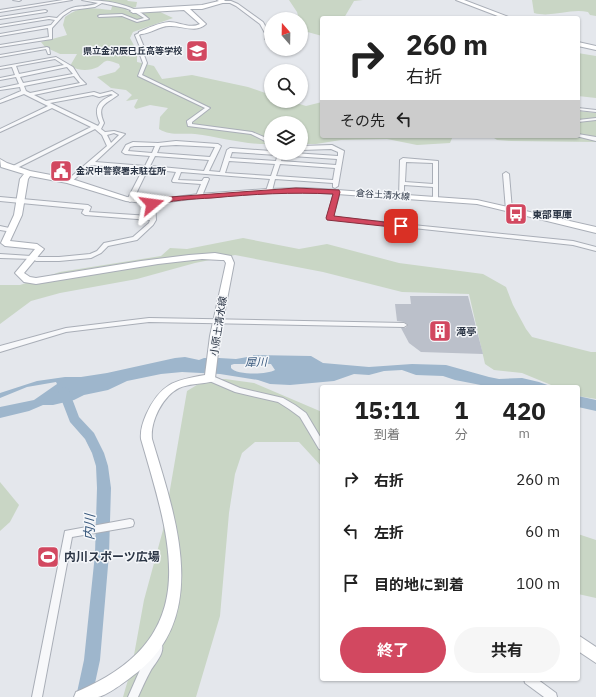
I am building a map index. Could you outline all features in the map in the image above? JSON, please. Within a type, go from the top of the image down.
[{"type":"main road","points":[[458,0],[502,16]]},
{"type":"main road","points":[[133,11],[202,7],[222,1]]},
{"type":"main road","points":[[141,32],[169,24],[193,28],[203,24],[185,8]]},
{"type":"main road","points":[[580,44],[596,48]]},
{"type":"main road","points":[[0,161],[13,168],[28,173],[24,180],[18,215],[12,230],[2,244]]},
{"type":"main road","name":"倉谷土清水線","points":[[28,173],[69,181],[116,197],[130,200],[152,202],[199,196],[269,191],[336,192],[477,202],[596,230]]},
{"type":"main road","points":[[2,244],[38,247],[40,249],[32,257]]},
{"type":"main road","name":"小原土清水線","points":[[32,257],[19,273],[27,280],[36,281],[147,262],[215,256],[228,258],[230,262],[215,336],[210,377]]},
{"type":"main road","points":[[81,697],[96,692],[128,671],[143,658],[162,634],[170,610],[175,581],[172,537],[163,492],[146,437],[147,423],[161,396],[167,390],[174,386],[210,377]]},
{"type":"main road","points":[[580,644],[596,656]]},
{"type":"street","points":[[0,11],[70,0]]},
{"type":"street","points":[[84,0],[114,4],[133,11],[147,19],[137,21],[122,15],[100,16]]},
{"type":"street","points":[[222,1],[231,2],[237,5],[262,23],[264,27]]},
{"type":"street","points":[[0,46],[51,38],[50,28],[58,19],[72,9],[95,6],[102,2]]},
{"type":"street","points":[[41,5],[49,18]]},
{"type":"street","points":[[0,18],[45,11]]},
{"type":"street","points":[[0,26],[49,18],[58,19]]},
{"type":"street","points":[[0,34],[52,26]]},
{"type":"street","points":[[141,32],[137,35],[144,52],[142,55],[144,63],[140,76],[208,108],[189,122],[190,124],[252,133],[264,139]]},
{"type":"street","points":[[0,56],[47,48],[49,53]]},
{"type":"street","points":[[0,68],[56,58],[71,68],[75,75],[91,93]]},
{"type":"street","points":[[13,65],[24,92],[97,128],[104,134],[110,146]]},
{"type":"street","points":[[0,79],[68,66]]},
{"type":"street","points":[[0,89],[75,75]]},
{"type":"street","points":[[29,95],[84,84]]},
{"type":"street","points":[[0,102],[24,92]]},
{"type":"street","points":[[13,168],[97,128],[102,124],[98,117],[99,107],[102,102],[116,95],[112,92],[98,96],[91,93],[44,103]]},
{"type":"street","points":[[0,131],[52,106]]},
{"type":"street","points":[[580,109],[596,111]]},
{"type":"street","points":[[580,121],[596,119]]},
{"type":"street","points":[[69,181],[123,134],[114,132],[104,134]]},
{"type":"street","points":[[580,135],[596,139]]},
{"type":"street","points":[[199,196],[218,146],[176,143],[158,145],[132,144],[128,146],[124,152],[212,159]]},
{"type":"street","points":[[130,200],[158,145]]},
{"type":"street","points":[[308,148],[332,147],[341,151],[336,182],[336,192],[330,218],[573,243],[596,249]]},
{"type":"street","points":[[222,174],[230,150],[264,153]]},
{"type":"street","points":[[308,156],[340,158]]},
{"type":"street","points":[[227,159],[339,167]]},
{"type":"street","points":[[401,197],[403,160],[436,162],[436,199]]},
{"type":"street","points":[[269,191],[278,162]]},
{"type":"street","points":[[91,163],[336,182]]},
{"type":"street","points":[[179,170],[174,181],[204,183]]},
{"type":"street","points":[[506,174],[509,210]]},
{"type":"street","points":[[402,183],[436,186]]},
{"type":"street","points":[[0,199],[84,206],[88,207],[86,213],[150,218],[153,220]]},
{"type":"street","points":[[0,256],[59,259],[91,256],[99,252],[106,244],[135,239],[152,224],[152,202]]},
{"type":"street","points":[[0,228],[12,230]]},
{"type":"street","points":[[0,349],[66,330],[135,321],[218,321],[404,325]]},
{"type":"street","points":[[210,377],[238,390],[280,400],[292,407],[302,415],[312,428],[320,443]]},
{"type":"street","points":[[37,697],[68,534],[130,523]]},
{"type":"street","points":[[133,697],[147,667],[156,654],[162,634]]},
{"type":"street","points":[[532,681],[552,697]]},
{"type":"green space","points":[[95,0],[127,0],[137,2],[136,7],[126,10],[136,13],[158,11],[173,18],[133,32],[130,38],[137,51],[137,62],[154,66],[162,79],[192,75],[248,87],[264,93],[264,108],[308,108],[308,106],[320,102],[320,138],[452,138],[450,143],[417,145],[387,139],[341,140],[308,144],[308,116],[264,116],[264,144],[195,134],[167,133],[159,129],[160,117],[168,108],[150,105],[136,109],[134,107],[138,99],[126,101],[132,95],[126,90],[111,88],[97,77],[115,72],[120,67],[119,64],[106,61],[98,67],[88,70],[77,69],[70,66],[77,54],[60,54],[45,47],[41,42],[67,35],[63,25],[65,17],[71,13],[87,8],[111,10],[113,3]]},
{"type":"green space","points":[[289,0],[363,0],[354,1],[345,16],[320,16],[320,35],[308,32],[308,12],[297,12]]},
{"type":"green space","points":[[532,0],[596,0],[596,16],[590,15],[588,12],[581,11],[548,14],[534,13]]},
{"type":"green space","points":[[580,53],[596,56],[596,98],[580,96]]},
{"type":"green space","points":[[580,111],[596,113],[596,142],[497,140],[494,138],[580,138]]},
{"type":"green space","points":[[243,238],[299,249],[327,244],[399,263],[483,274],[506,287],[513,305],[532,337],[596,352],[596,399],[580,396],[580,385],[551,385],[522,373],[494,370],[485,364],[469,294],[402,292],[323,272],[235,255],[195,263],[137,279],[60,293],[31,301],[0,324],[0,285],[20,285],[60,272],[161,256],[170,248],[187,249]]},
{"type":"green space","points":[[225,379],[254,383],[320,411],[320,465],[299,442],[255,442],[242,453],[235,474],[229,513],[220,616],[196,697],[123,697],[132,666],[144,600],[163,530],[187,391],[205,380]]},
{"type":"green space","points":[[0,482],[19,505],[10,522],[0,531]]},
{"type":"green space","points":[[580,535],[596,540],[596,598],[580,594]]},
{"type":"water","name":"犀川","points":[[253,355],[311,356],[323,363],[369,367],[412,364],[446,365],[499,379],[522,378],[547,385],[481,385],[443,376],[416,375],[402,370],[384,371],[369,375],[354,374],[334,381],[290,385],[270,384],[258,380],[220,374],[182,372],[161,374],[127,381],[108,390],[84,395],[74,400],[53,405],[43,405],[29,411],[0,418],[0,407],[34,400],[57,384],[56,382],[27,387],[0,398],[0,393],[37,381],[107,373],[175,358],[185,357],[199,360],[204,358],[236,359]],"holes":[[[271,364],[275,370],[271,372],[252,374],[234,370],[231,368],[231,365]]]},
{"type":"water","points":[[580,396],[596,400],[596,411],[580,407]]},
{"type":"building","name":"滝亭","points":[[410,296],[468,296],[483,354],[421,352],[409,343],[401,328],[405,328],[408,325],[404,322],[397,321],[395,304],[411,304]]},
{"type":"waterway","name":"内川","points":[[64,391],[74,419],[90,436],[98,453],[102,466],[104,488],[102,554],[92,660],[84,697]]},
{"type":"place","name":"県立金沢辰巳丘高等学校","points":[[197,51]]},
{"type":"place","name":"金沢中警察署末駐在所","points":[[61,171]]},
{"type":"place","name":"東部車庫","points":[[516,214]]},
{"type":"place","name":"滝亭","points":[[440,331]]},
{"type":"place","name":"内川スポーツ広場","points":[[48,557]]},
{"type":"route","points":[[152,204],[152,202],[170,199],[250,192],[296,190],[337,192],[330,218],[401,226]]}]
